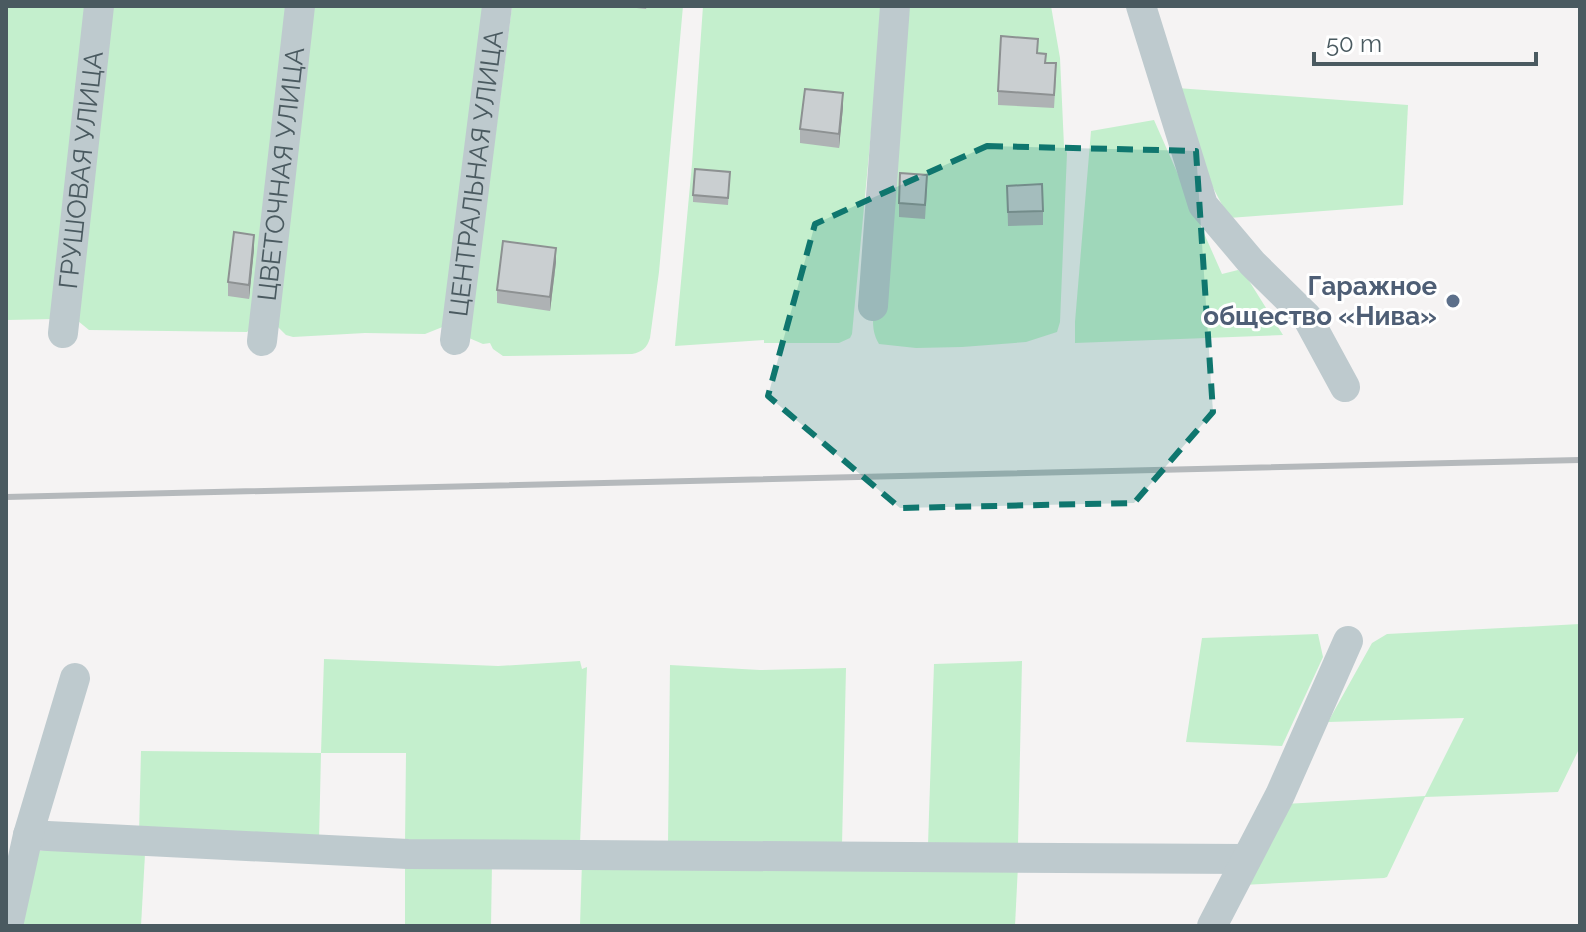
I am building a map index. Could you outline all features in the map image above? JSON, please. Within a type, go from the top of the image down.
[{"type":"street","name":"ГРУШОВАЯ УЛИЦА","points":[[63,333],[99,6]]},
{"type":"street","name":"ЦВЕТОЧНАЯ УЛИЦА","points":[[262,341],[300,6]]},
{"type":"street","name":"ЦЕНТРАЛЬНАЯ УЛИЦА","points":[[455,340],[497,6]]},
{"type":"street","points":[[873,306],[895,6]]},
{"type":"street","points":[[1141,6],[1203,205],[1252,263],[1307,317],[1345,387]]},
{"type":"street","points":[[1212,926],[1280,795],[1348,641]]},
{"type":"street","points":[[8,926],[28,835],[75,678]]},
{"type":"street","points":[[28,835],[408,854],[1245,859]]},
{"type":"highlighted area","points":[[987,146],[1196,151],[1213,412],[1134,503],[900,508],[768,396],[815,224]]},
{"type":"green space","points":[[6,6],[92,6],[55,319],[6,320]]},
{"type":"green space","points":[[112,6],[291,6],[257,323],[247,332],[89,330],[78,321]]},
{"type":"green space","points":[[312,6],[490,6],[450,324],[425,334],[293,337],[286,335],[275,324]]},
{"type":"green space","points":[[512,6],[683,6],[659,272],[650,338],[646,347],[639,352],[503,356],[490,343],[483,344],[469,338]]},
{"type":"green space","points":[[703,6],[883,6],[852,334],[839,343],[764,343],[764,340],[675,346]]},
{"type":"green space","points":[[903,6],[1051,6],[1060,58],[1064,146],[1067,153],[1060,322],[1057,332],[1026,342],[962,347],[916,348],[879,344],[876,339],[874,304]]},
{"type":"green space","points":[[1177,88],[1408,105],[1403,205],[1229,218],[1200,163]]},
{"type":"green space","points":[[1154,120],[1222,274],[1238,270],[1246,276],[1283,335],[1075,343],[1091,131]]},
{"type":"green space","points":[[1580,624],[1580,747],[1558,792],[1425,797],[1384,878],[1242,885],[1285,804],[1425,796],[1464,718],[1328,722],[1372,643],[1387,634]]},
{"type":"green space","points":[[1318,634],[1323,657],[1282,746],[1186,742],[1202,638]]},
{"type":"green space","points":[[324,659],[498,666],[580,661],[582,669],[587,667],[580,844],[405,844],[406,753],[321,753]]},
{"type":"green space","points":[[1022,661],[1018,845],[928,845],[934,664]]},
{"type":"green space","points":[[670,665],[760,670],[846,668],[842,845],[668,844]]},
{"type":"green space","points":[[141,751],[321,753],[319,841],[139,835]]},
{"type":"green space","points":[[39,851],[145,854],[141,926],[17,926]]},
{"type":"green space","points":[[405,861],[492,862],[491,926],[405,926]]},
{"type":"green space","points":[[582,861],[1018,865],[1015,926],[580,926]]},
{"type":"building","points":[[1001,36],[1038,39],[1037,53],[1046,54],[1045,63],[1056,63],[1054,95],[998,91]]},
{"type":"building","points":[[805,89],[843,93],[839,134],[800,129]]},
{"type":"building","points":[[695,169],[730,172],[728,198],[693,195]]},
{"type":"building","points":[[900,173],[927,175],[925,205],[899,203]]},
{"type":"building","points":[[1042,184],[1043,211],[1008,212],[1007,186]]},
{"type":"building","points":[[234,232],[254,235],[249,285],[228,282]]},
{"type":"building","points":[[503,241],[556,248],[550,297],[497,290]]},
{"type":"railway","points":[[6,497],[1580,460]]},
{"type":"place","name":"Гаражное общество «Нива»","points":[[1453,301]]}]
